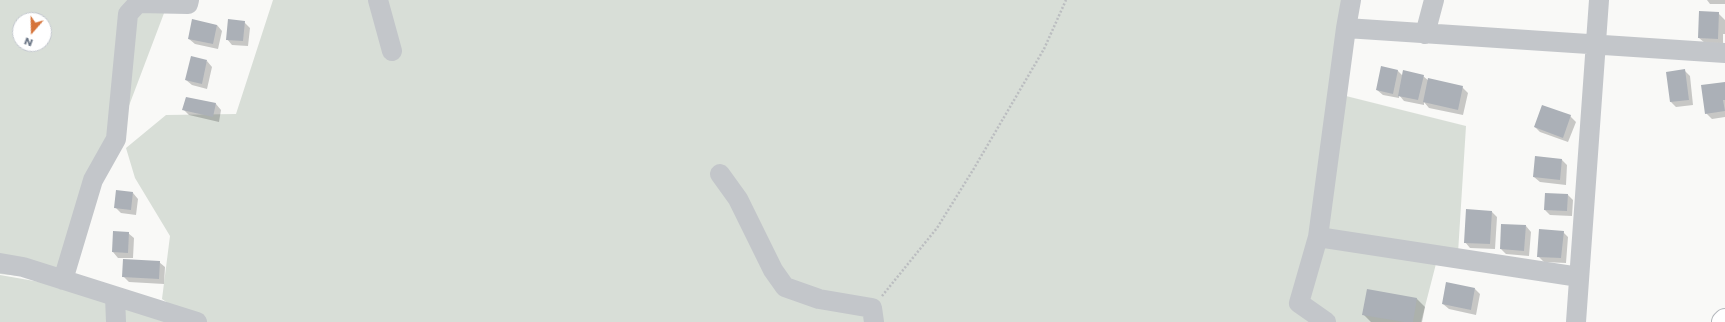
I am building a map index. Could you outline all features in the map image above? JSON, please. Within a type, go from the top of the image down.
[{"type":"street","points":[[63,280],[93,180],[116,138],[128,14],[138,3],[188,4],[189,0]]},
{"type":"street","points":[[378,0],[392,51]]},
{"type":"street","points":[[1326,322],[1299,303],[1318,237],[1351,0]]},
{"type":"street","points":[[1425,34],[1434,0]]},
{"type":"street","points":[[1576,322],[1599,0]]},
{"type":"street","points":[[1346,28],[1596,46],[1725,53]]},
{"type":"street","points":[[720,174],[738,199],[773,270],[785,287],[873,315]]},
{"type":"street","points":[[1318,237],[1579,277]]},
{"type":"street","points":[[0,263],[23,268],[197,322]]},
{"type":"street","points":[[115,296],[116,322]]},
{"type":"path","points":[[873,315],[937,228],[1044,50],[1066,0]]},
{"type":"shaded area","points":[[0,0],[169,0],[63,280],[0,274]]},
{"type":"shaded area","points":[[273,0],[1351,0],[1338,94],[1466,126],[1458,253],[1438,256],[1421,322],[0,322],[0,275],[103,293],[193,320],[162,299],[170,236],[135,178],[126,148],[166,115],[236,114]]},
{"type":"building","points":[[1699,11],[1719,12],[1718,39],[1698,38]]},
{"type":"building","points":[[192,19],[217,25],[213,44],[188,39]]},
{"type":"building","points":[[228,19],[245,21],[243,41],[226,40]]},
{"type":"building","points":[[191,56],[207,60],[202,84],[185,80]]},
{"type":"building","points":[[1381,66],[1398,70],[1393,94],[1376,90]]},
{"type":"building","points":[[1685,69],[1689,100],[1670,102],[1666,72]]},
{"type":"building","points":[[1403,70],[1424,75],[1418,100],[1398,96]]},
{"type":"building","points":[[1428,78],[1463,86],[1458,110],[1423,102]]},
{"type":"building","points":[[1725,82],[1725,100],[1723,100],[1725,111],[1705,114],[1701,85]]},
{"type":"building","points":[[186,97],[216,103],[213,117],[182,110]]},
{"type":"building","points":[[1542,105],[1571,115],[1563,138],[1534,127]]},
{"type":"building","points":[[1535,156],[1562,159],[1560,180],[1533,177]]},
{"type":"building","points":[[116,190],[133,192],[131,210],[114,208]]},
{"type":"building","points":[[1545,193],[1568,194],[1567,211],[1544,210]]},
{"type":"building","points":[[1466,209],[1492,211],[1490,244],[1464,243]]},
{"type":"building","points":[[1501,224],[1526,225],[1524,251],[1500,249]]},
{"type":"building","points":[[1539,229],[1564,231],[1561,258],[1537,257]]},
{"type":"building","points":[[113,231],[129,232],[128,253],[112,252]]},
{"type":"building","points":[[123,259],[160,261],[159,279],[122,277]]},
{"type":"building","points":[[1446,282],[1475,288],[1471,310],[1442,304]]},
{"type":"building","points":[[1367,289],[1417,298],[1413,322],[1404,322],[1362,315]]}]
